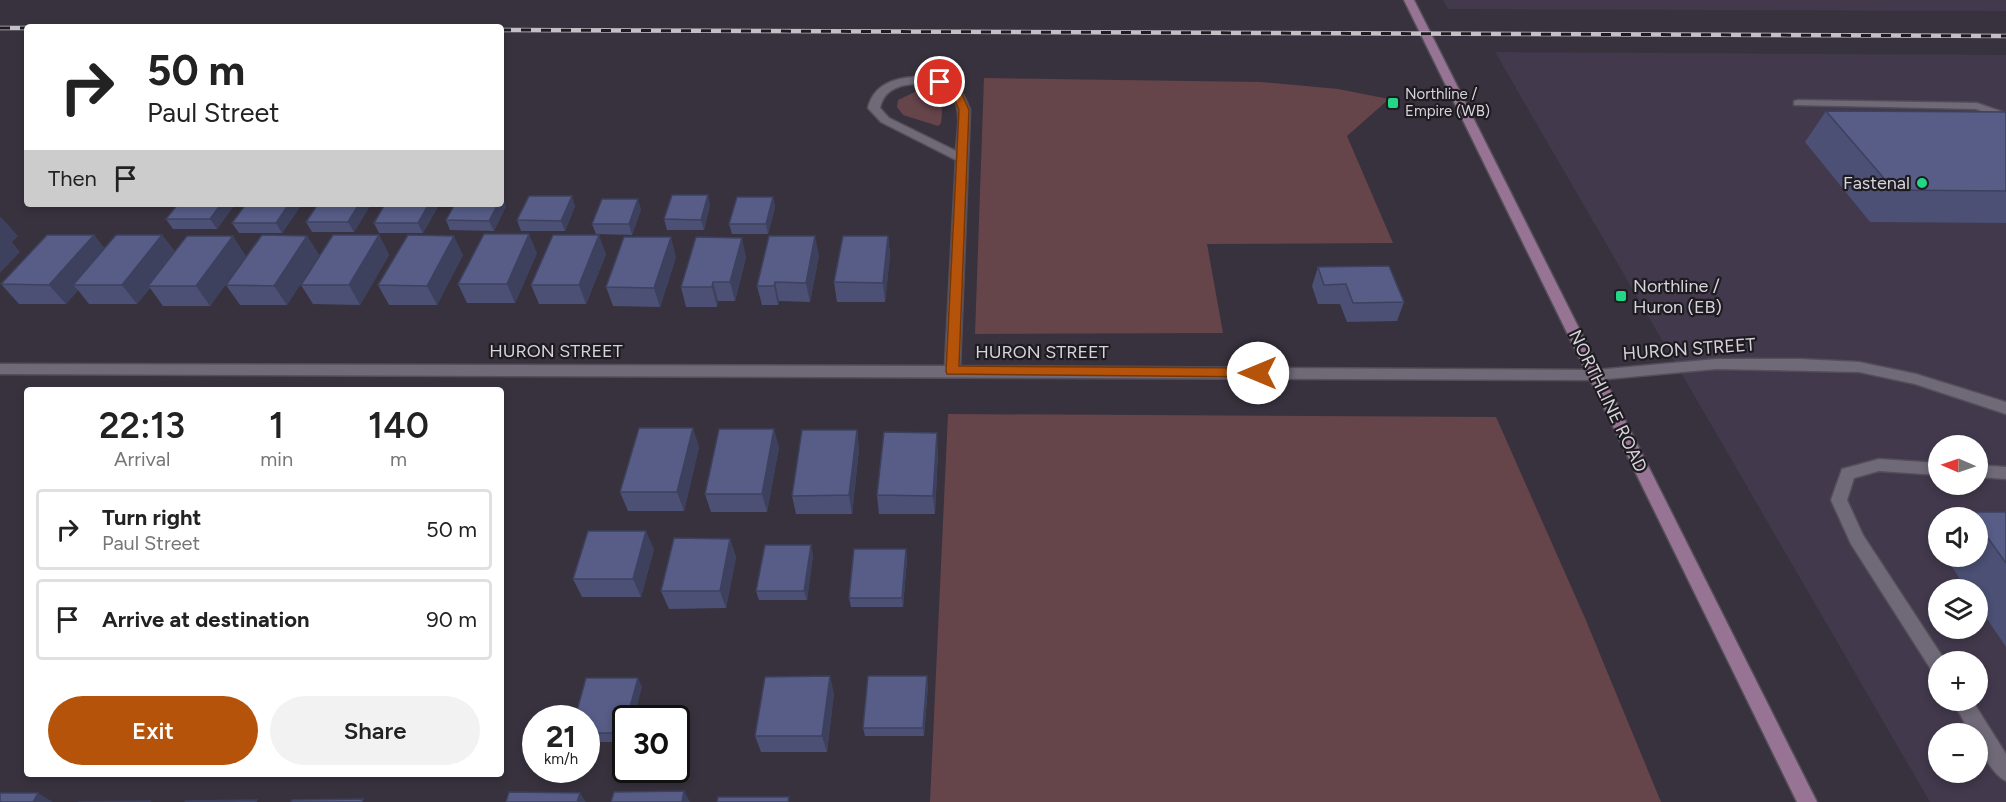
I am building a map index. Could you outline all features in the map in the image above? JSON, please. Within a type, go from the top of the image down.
[{"type":"main road","name":"NORTHLINE ROAD","points":[[1409,0],[1807,802]]},
{"type":"street","points":[[952,371],[964,110],[957,92],[940,82],[918,80],[896,83],[879,94],[874,108],[885,120],[960,158]]},
{"type":"street","points":[[1798,103],[1977,106],[2006,117]]},
{"type":"street","name":"HURON STREET","points":[[0,369],[1596,375],[1716,364],[1800,364],[1860,367],[1916,379],[2006,408]]},
{"type":"street","points":[[1928,468],[1879,465],[1848,473],[1839,500],[1857,539],[1929,651]]},
{"type":"street","points":[[1988,472],[2006,473]]},
{"type":"street","points":[[1968,711],[2006,771]]},
{"type":"shaded area","points":[[1443,0],[2006,0],[2006,11],[1448,9]]},
{"type":"shaded area","points":[[1495,52],[2006,55],[2006,802],[1930,802]]},
{"type":"shaded area","points":[[984,78],[1261,82],[1338,89],[1389,99],[1347,136],[1393,243],[1207,244],[1223,333],[975,334]]},
{"type":"shaded area","points":[[917,91],[932,93],[940,99],[942,115],[938,126],[903,115],[897,107],[898,100]]},
{"type":"shaded area","points":[[948,414],[1496,417],[1585,618],[1661,802],[930,802]]},
{"type":"building","points":[[1826,111],[2006,112],[2006,191],[1894,190]]},
{"type":"building","points":[[672,195],[708,195],[701,220],[664,219]]},
{"type":"building","points":[[529,196],[572,196],[561,221],[517,220]]},
{"type":"building","points":[[737,197],[773,197],[766,224],[729,224]]},
{"type":"building","points":[[602,199],[638,199],[629,224],[592,224]]},
{"type":"building","points":[[176,207],[219,207],[210,219],[166,219]]},
{"type":"building","points":[[244,207],[287,207],[276,223],[232,223]]},
{"type":"building","points":[[316,207],[357,207],[348,222],[306,222]]},
{"type":"building","points":[[383,207],[427,207],[418,223],[374,223]]},
{"type":"building","points":[[453,207],[496,207],[489,221],[446,220]]},
{"type":"building","points":[[484,234],[529,234],[507,284],[458,284]]},
{"type":"building","points":[[47,235],[94,235],[49,285],[1,284]]},
{"type":"building","points":[[116,235],[162,235],[122,285],[73,285]]},
{"type":"building","points":[[262,235],[307,236],[274,286],[226,285]]},
{"type":"building","points":[[333,235],[379,235],[349,285],[301,285]]},
{"type":"building","points":[[408,235],[454,236],[427,286],[378,285]]},
{"type":"building","points":[[553,235],[599,235],[579,285],[531,285]]},
{"type":"building","points":[[187,236],[233,236],[196,286],[148,286]]},
{"type":"building","points":[[769,236],[815,236],[806,283],[775,282],[774,286],[757,286]]},
{"type":"building","points":[[843,236],[888,236],[883,283],[834,282]]},
{"type":"building","points":[[624,237],[671,237],[654,288],[606,287]]},
{"type":"building","points":[[696,237],[742,238],[730,282],[713,282],[712,287],[681,287]]},
{"type":"building","points":[[1389,266],[1404,302],[1353,303],[1346,284],[1324,285],[1318,267]]},
{"type":"building","points":[[639,428],[693,428],[677,492],[620,492]]},
{"type":"building","points":[[719,429],[774,429],[762,494],[705,494]]},
{"type":"building","points":[[802,430],[857,430],[849,495],[792,496]]},
{"type":"building","points":[[884,432],[937,433],[933,496],[877,495]]},
{"type":"building","points":[[1988,512],[2006,512],[2006,563],[1988,538]]},
{"type":"building","points":[[588,531],[646,531],[633,579],[573,579]]},
{"type":"building","points":[[674,538],[730,539],[720,591],[661,591]]},
{"type":"building","points":[[765,545],[811,545],[804,591],[756,591]]},
{"type":"building","points":[[854,549],[906,549],[902,598],[849,598]]},
{"type":"building","points":[[830,676],[822,736],[755,736],[765,677]]},
{"type":"building","points":[[868,676],[927,676],[923,728],[863,728]]},
{"type":"building","points":[[586,678],[638,678],[631,705],[612,705],[612,733],[600,733],[600,705],[579,705]]},
{"type":"building","points":[[684,791],[682,802],[611,802],[614,792]]},
{"type":"building","points":[[509,792],[580,793],[577,802],[506,802]]},
{"type":"building","points":[[0,793],[38,793],[33,802],[0,802]]},
{"type":"building","points":[[718,797],[789,797],[788,802],[717,802]]},
{"type":"building","points":[[363,799],[362,802],[291,802],[292,800]]},
{"type":"building","points":[[257,800],[256,802],[185,802],[186,801]]},
{"type":"building","points":[[150,801],[149,802],[78,802]]},
{"type":"railway","points":[[0,28],[24,28]]},
{"type":"railway","points":[[504,30],[2006,36]]},
{"type":"place","name":"Northline / Empire (WB)","points":[[1393,103]]},
{"type":"place","name":"Fastenal","points":[[1922,183]]},
{"type":"place","name":"Northline / Huron (EB)","points":[[1621,296]]},
{"type":"route","points":[[940,82],[957,92],[964,110],[952,371],[1258,373]]}]
